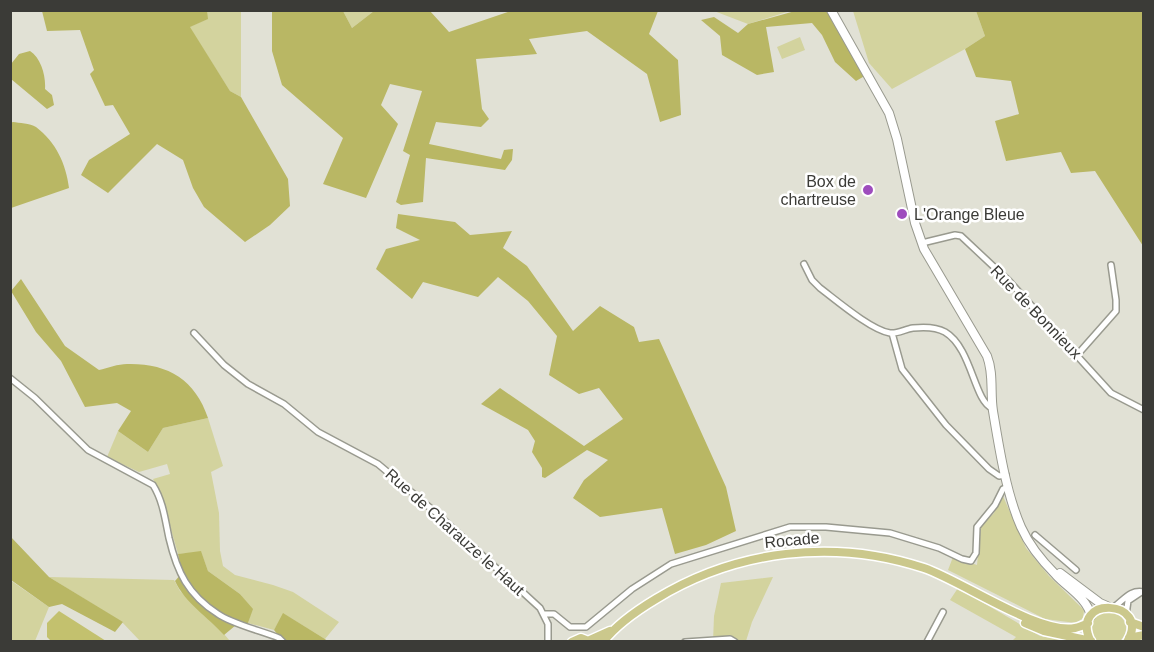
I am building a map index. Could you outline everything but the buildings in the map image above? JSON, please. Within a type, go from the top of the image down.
[{"type":"main road","points":[[831,10],[889,112],[915,224],[922,243],[987,356],[992,371],[992,408],[1008,487],[1022,529],[1028,542],[1055,574],[1085,602],[1089,620],[1087,629],[1091,641]]},
{"type":"main road","name":"Rocade","points":[[572,642],[581,638],[590,641],[613,630],[647,604],[687,581],[739,562],[792,553],[838,551],[894,559],[940,574],[1036,622],[1077,628],[1089,620]]},
{"type":"main road","points":[[1043,560],[1100,603],[1111,607],[1143,627]]},
{"type":"main road","name":"Rocade","points":[[984,596],[1036,628],[1052,634],[1091,641]]},
{"type":"main road","points":[[1089,620],[1098,609],[1111,607]]},
{"type":"main road","points":[[1128,619],[1128,640],[1143,635]]},
{"type":"main road","name":"Rocade","points":[[603,642],[613,630]]},
{"type":"street","name":"Rue de Bonnieux","points":[[922,243],[954,235],[961,237],[1009,281],[1112,393],[1143,410]]},
{"type":"street","points":[[804,264],[812,280],[820,288],[879,330],[892,333],[920,328],[937,329],[946,333],[954,340],[968,361],[983,402],[992,408]]},
{"type":"street","points":[[1078,354],[1116,311],[1111,265]]},
{"type":"street","name":"Rue de Charauze le Haut","points":[[194,333],[224,365],[248,384],[284,404],[318,432],[378,464],[434,511],[544,614],[554,614],[570,627],[586,627],[632,589],[670,564],[790,527],[826,527],[890,533],[939,548],[971,561],[976,553],[977,527],[995,505],[1003,489],[1008,487]]},
{"type":"street","points":[[892,333],[902,369],[946,425],[988,470],[999,476],[1006,475]]},
{"type":"street","points":[[10,378],[35,398],[88,450],[153,485],[165,514],[179,572],[189,589],[219,615],[279,638],[283,642]]},
{"type":"street","points":[[1035,535],[1076,570]]},
{"type":"street","points":[[1043,560],[1050,549]]},
{"type":"street","points":[[1111,607],[1134,591],[1143,592]]},
{"type":"street","points":[[1128,619],[1128,601],[1143,592]]},
{"type":"street","points":[[927,642],[943,612]]},
{"type":"street","points":[[544,614],[548,624],[548,642]]},
{"type":"street","points":[[685,642],[730,639],[735,642]]},
{"type":"green space","points":[[714,10],[790,11],[748,24]]},
{"type":"green space","points":[[207,11],[241,11],[241,97],[230,91],[189,27],[207,19]]},
{"type":"green space","points":[[343,11],[374,11],[352,28]]},
{"type":"green space","points":[[853,11],[976,11],[985,36],[892,89],[869,63]]},
{"type":"green space","points":[[800,37],[805,50],[782,59],[777,47]]},
{"type":"green space","points":[[208,418],[223,466],[211,472],[219,513],[220,551],[223,566],[235,575],[293,592],[339,622],[325,639],[284,614],[274,630],[248,623],[252,609],[240,594],[208,571],[201,552],[178,554],[161,494],[153,479],[170,474],[167,464],[139,472],[107,457],[118,431],[148,452],[163,428]]},
{"type":"green space","points":[[1002,494],[1026,548],[1049,576],[1084,610],[1083,618],[1076,623],[1045,619],[948,570],[953,557],[977,565],[981,526],[994,513]]},
{"type":"green space","points":[[49,577],[174,580],[180,591],[212,620],[230,641],[140,641],[122,622]]},
{"type":"green space","points":[[773,577],[752,622],[746,641],[713,642],[714,616],[721,583]]},
{"type":"green space","points":[[10,580],[49,607],[35,641],[11,641]]},
{"type":"green space","points":[[958,588],[1040,636],[1072,641],[1012,641],[1016,637],[950,600]]},
{"type":"green space","points":[[1114,611],[1122,617],[1126,624],[1123,637],[1120,641],[1096,641],[1092,631],[1092,619],[1098,613]]},
{"type":"shaded area","points":[[42,11],[207,11],[208,19],[190,27],[230,91],[241,97],[288,179],[290,206],[270,225],[245,242],[204,207],[193,188],[183,160],[157,144],[108,193],[81,175],[89,160],[130,134],[113,105],[105,106],[90,74],[94,70],[80,30],[47,31]]},
{"type":"shaded area","points":[[272,11],[343,11],[352,28],[374,11],[430,11],[449,32],[511,11],[658,11],[649,34],[678,60],[681,115],[660,122],[647,74],[587,31],[529,39],[537,54],[476,59],[482,109],[489,119],[481,127],[436,122],[429,144],[501,159],[504,150],[513,149],[512,160],[505,170],[426,158],[423,202],[401,205],[396,202],[410,155],[403,151],[422,91],[390,84],[381,105],[398,124],[366,198],[323,184],[343,138],[282,85],[272,51]]},
{"type":"shaded area","points":[[795,11],[827,11],[868,74],[856,81],[835,62],[822,35],[812,23],[766,27],[774,72],[757,75],[722,55],[720,36],[701,20],[714,17],[738,33],[748,24]]},
{"type":"shaded area","points":[[976,11],[1143,11],[1143,246],[1095,171],[1071,173],[1061,152],[1006,161],[995,121],[1019,114],[1011,81],[976,77],[965,49],[985,36]]},
{"type":"shaded area","points":[[30,51],[40,63],[44,73],[45,89],[52,95],[54,105],[47,109],[11,79],[11,64],[19,54]]},
{"type":"shaded area","points":[[10,123],[34,126],[49,139],[63,162],[69,188],[11,208]]},
{"type":"shaded area","points":[[398,214],[455,222],[470,235],[512,231],[503,248],[527,266],[573,331],[600,306],[634,327],[639,342],[659,339],[726,487],[736,531],[706,545],[675,554],[662,508],[600,517],[573,498],[584,480],[608,460],[587,450],[545,478],[542,477],[542,468],[532,452],[535,441],[528,430],[481,404],[500,388],[584,446],[623,419],[599,388],[579,394],[549,375],[557,336],[528,301],[498,277],[478,297],[423,282],[412,299],[376,269],[386,249],[420,240],[396,228]]},
{"type":"shaded area","points":[[21,279],[65,346],[99,370],[117,365],[141,364],[167,370],[178,376],[195,393],[208,418],[163,428],[148,452],[118,431],[131,411],[117,403],[85,407],[61,361],[36,332],[11,291]]},
{"type":"shaded area","points":[[10,536],[49,577],[123,622],[115,632],[62,604],[49,607],[11,580]]},
{"type":"shaded area","points":[[201,551],[208,571],[240,594],[253,609],[248,623],[236,625],[224,635],[191,603],[175,581],[182,573],[178,554]]},
{"type":"shaded area","points":[[59,611],[106,641],[51,641],[47,637],[47,623]]},
{"type":"shaded area","points":[[283,613],[327,641],[283,641],[274,630]]},
{"type":"place","name":"Box de chartreuse","points":[[868,190]]},
{"type":"place","name":"L'Orange Bleue","points":[[902,214]]}]
